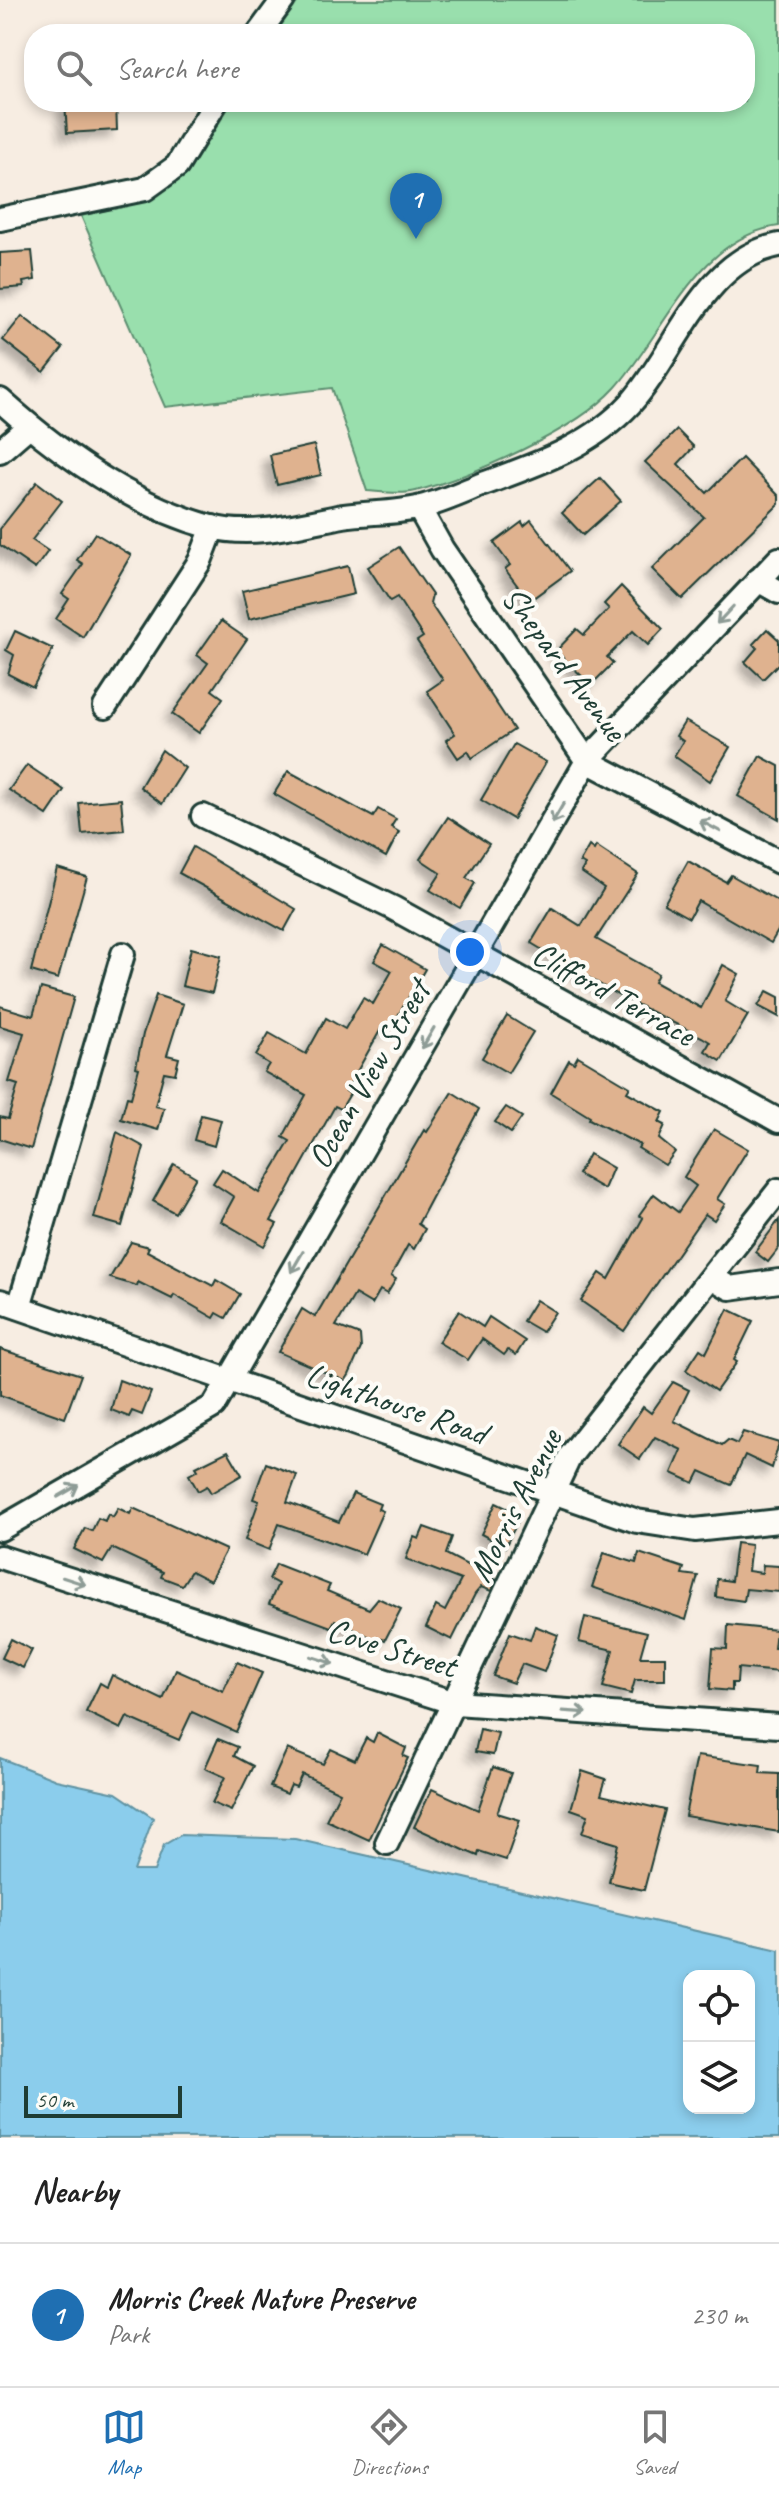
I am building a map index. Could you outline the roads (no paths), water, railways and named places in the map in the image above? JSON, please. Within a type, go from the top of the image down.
[{"type":"street","points":[[265,24],[283,0]]},
{"type":"street","points":[[0,219],[145,189],[177,166],[210,112]]},
{"type":"street","points":[[0,400],[29,426],[95,472],[166,510],[213,527],[257,532],[354,514],[419,508],[567,452],[601,430],[629,404],[660,366],[688,320],[729,268],[767,247],[779,245]]},
{"type":"street","points":[[0,451],[29,426]]},
{"type":"street","name":"Shepard Avenue","points":[[419,508],[442,549],[587,761],[779,862]]},
{"type":"street","points":[[105,707],[200,561],[213,527]]},
{"type":"street","name":"Ocean View Street","points":[[0,1529],[214,1406],[477,957],[587,761],[779,559]]},
{"type":"street","points":[[758,580],[779,592]]},
{"type":"street","name":"Clifford Terrace","points":[[203,816],[393,908],[779,1121]]},
{"type":"street","points":[[10,1304],[123,954]]},
{"type":"street","name":"Morris Avenue","points":[[387,1843],[570,1456],[713,1278],[779,1190]]},
{"type":"street","points":[[713,1278],[730,1288],[779,1281]]},
{"type":"street","name":"Lighthouse Road","points":[[10,1304],[637,1521],[695,1530],[779,1521]]},
{"type":"street","name":"Cove Street","points":[[0,1557],[455,1703],[779,1726]]},
{"type":"water","points":[[0,1758],[56,1780],[116,1793],[153,1818],[134,1871],[154,1871],[164,1845],[181,1835],[295,1839],[779,1950],[779,2138],[0,2138]]},
{"type":"place","name":"Morris Creek Nature Preserve","points":[[416,239]]}]
